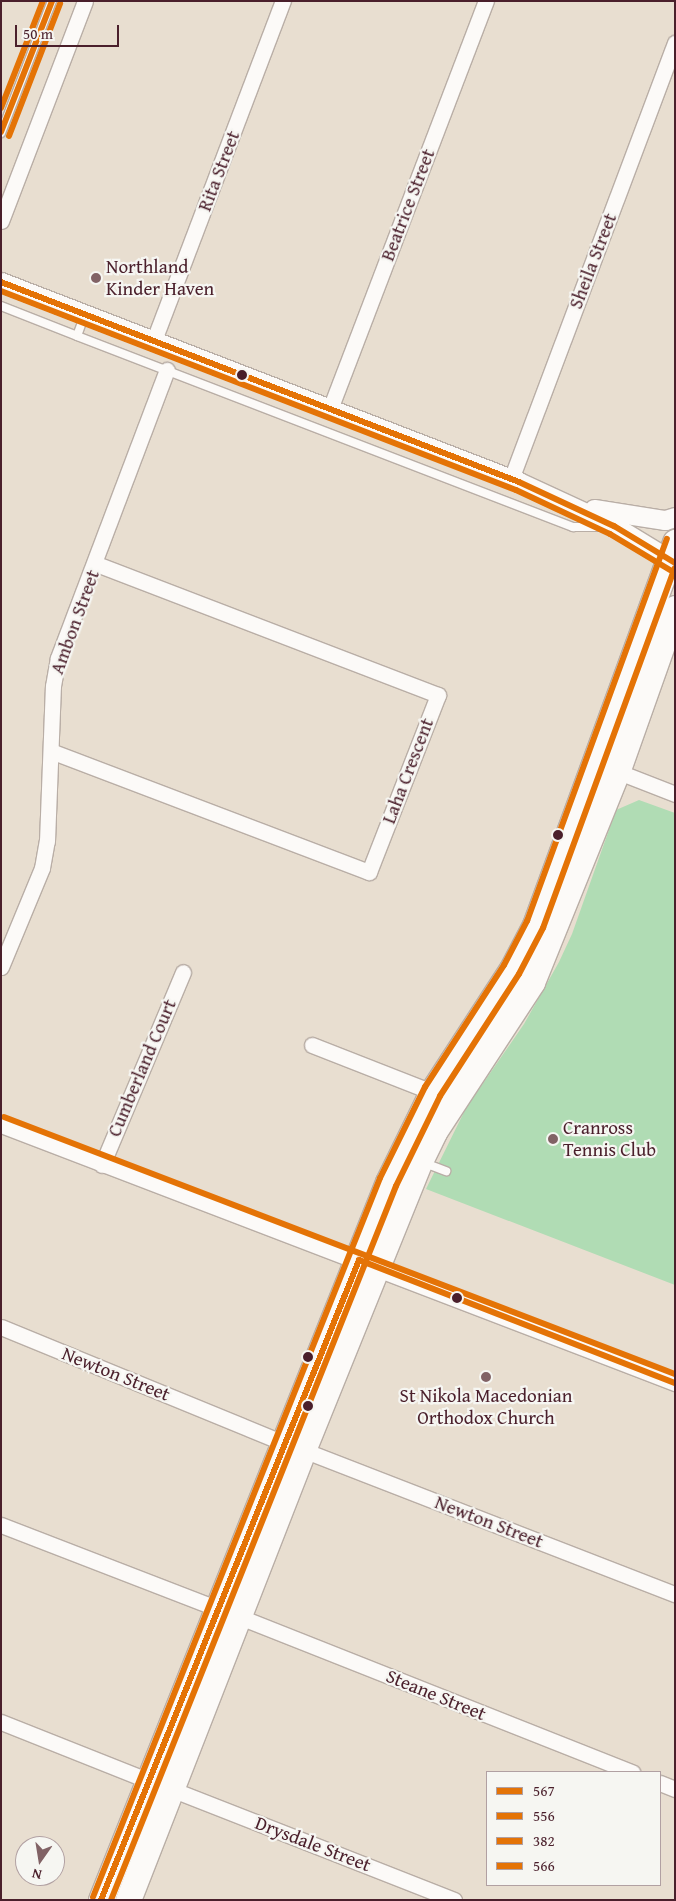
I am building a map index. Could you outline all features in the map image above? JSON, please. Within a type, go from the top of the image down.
[{"type":"highway","points":[[368,1264],[388,1182],[432,1092],[522,976],[535,925],[672,555]]},
{"type":"highway","points":[[101,1900],[160,1785],[368,1264],[434,1132],[522,976],[617,772],[675,608]]},
{"type":"highway","points":[[128,1900],[160,1785]]},
{"type":"street","points":[[1,220],[85,1]]},
{"type":"street","name":"Rita Street","points":[[154,340],[283,1]]},
{"type":"street","name":"Beatrice Street","points":[[330,409],[486,1]]},
{"type":"street","name":"Sheila Street","points":[[511,479],[675,43]]},
{"type":"street","points":[[1,282],[511,479],[571,505],[672,555]]},
{"type":"street","name":"Ambon Street","points":[[3,956],[42,868],[48,841],[55,670],[167,370]]},
{"type":"street","points":[[571,505],[631,517],[665,520],[675,517]]},
{"type":"street","name":"Laha Crescent","points":[[53,752],[369,872],[438,695],[96,564]]},
{"type":"street","points":[[594,762],[675,794]]},
{"type":"street","name":"Cumberland Court","points":[[102,1164],[183,972]]},
{"type":"street","points":[[312,1045],[432,1092]]},
{"type":"street","points":[[1,1125],[675,1383]]},
{"type":"street","name":"Newton Street","points":[[1,1326],[294,1447],[675,1594]]},
{"type":"street","name":"Steane Street","points":[[1,1526],[230,1613],[629,1771]]},
{"type":"street","name":"Drysdale Street","points":[[1,1722],[454,1900]]},
{"type":"street","points":[[661,1783],[675,1789]]},
{"type":"lane","points":[[1,133],[52,1]]},
{"type":"lane","points":[[1,306],[573,527],[614,526]]},
{"type":"lane","points":[[77,336],[85,314]]},
{"type":"lane","points":[[420,1161],[446,1171]]},
{"type":"green space","points":[[639,800],[675,813],[675,1285],[426,1189],[466,1108],[524,1024],[559,962],[572,934],[616,810]]},
{"type":"transit line","name":"566","points":[[1,108],[43,1]]},
{"type":"transit line","name":"567","points":[[1,132],[52,1]]},
{"type":"transit line","name":"556","points":[[9,136],[60,4]]},
{"type":"transit line","name":"567","points":[[1,282],[519,482],[614,526],[675,563]]},
{"type":"transit line","name":"556","points":[[1,291],[516,490],[610,534],[670,570]]},
{"type":"transit line","name":"382","points":[[93,1897],[380,1178],[425,1087],[504,965],[527,921],[667,539]]},
{"type":"transit line","name":"556","points":[[111,1900],[396,1186],[440,1096],[519,974],[543,928],[675,568]]},
{"type":"transit line","name":"566","points":[[4,1117],[675,1374]]},
{"type":"transit line","name":"567","points":[[101,1900],[359,1260],[675,1383]]},
{"type":"place","name":"Northland Kinder Haven","points":[[96,278]]},
{"type":"place","name":"Cranross Tennis Club","points":[[553,1139]]},
{"type":"place","name":"St Nikola Macedonian Orthodox Church","points":[[486,1377]]}]
